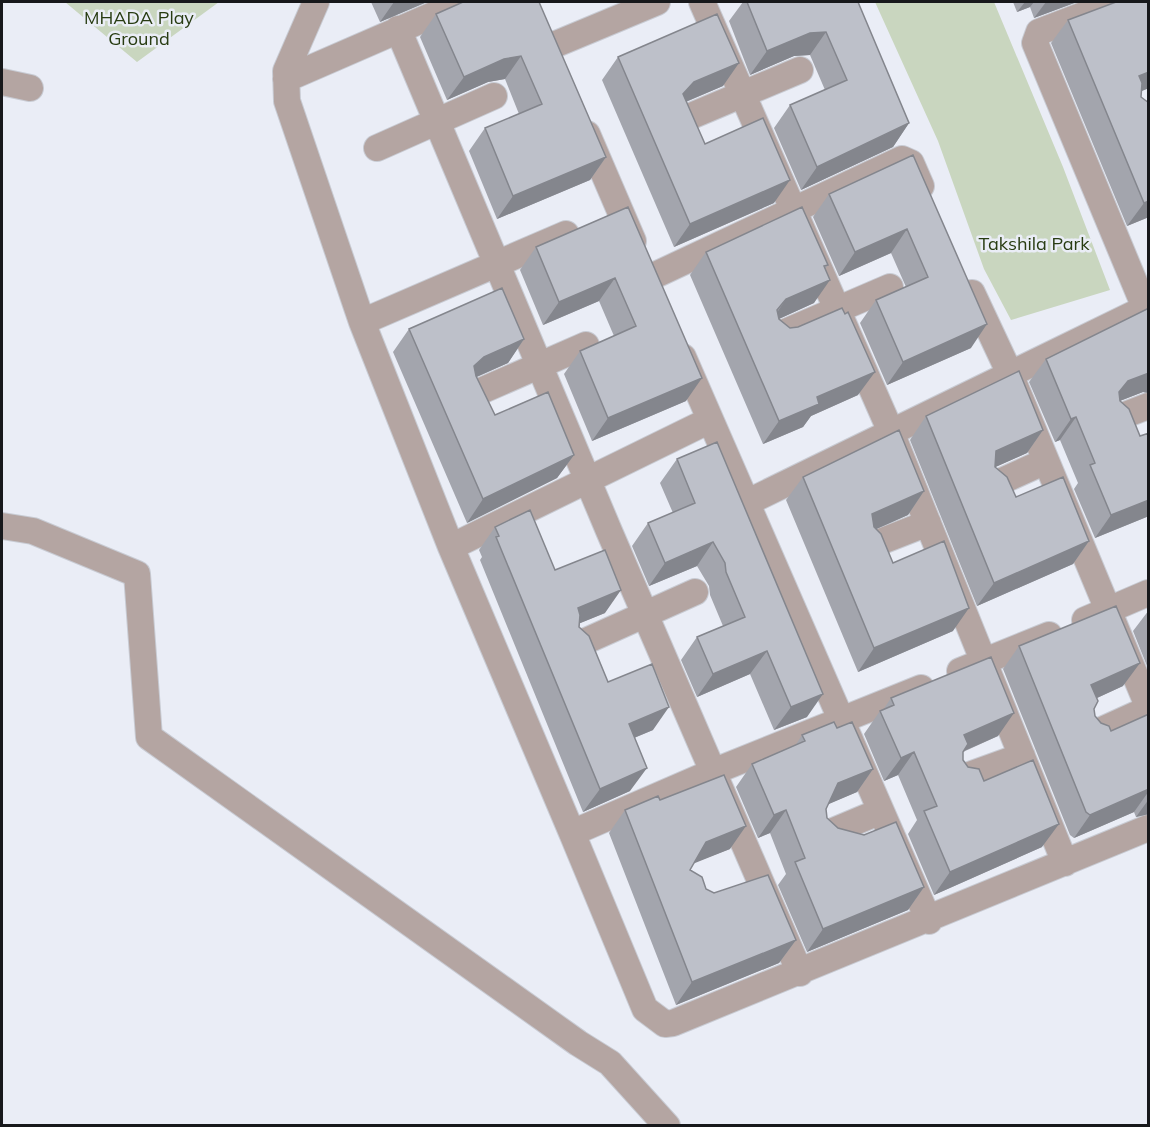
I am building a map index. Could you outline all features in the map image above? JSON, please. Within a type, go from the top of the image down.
[{"type":"street","points":[[316,2],[289,64],[286,79],[287,101],[362,322],[451,547],[645,1009],[665,1024],[674,1023],[929,921],[1149,828]]},
{"type":"street","points":[[286,79],[398,28],[463,2]]},
{"type":"street","points":[[550,48],[657,2]]},
{"type":"street","points":[[702,2],[891,432],[1065,863]]},
{"type":"street","points":[[746,502],[1148,310],[1035,43],[1040,32],[1117,2]]},
{"type":"street","points":[[398,28],[588,480],[714,771],[750,882],[800,973]]},
{"type":"street","points":[[684,119],[800,70]]},
{"type":"street","points":[[2,82],[30,88]]},
{"type":"street","points":[[377,148],[494,96]]},
{"type":"street","points":[[578,112],[603,218],[653,289],[794,212],[902,159],[910,163],[932,208]]},
{"type":"street","points":[[362,322],[603,218]]},
{"type":"street","points":[[961,270],[1010,374],[1149,708],[1093,734]]},
{"type":"street","points":[[776,336],[890,287]]},
{"type":"street","points":[[672,332],[929,921]]},
{"type":"street","points":[[474,394],[586,345]]},
{"type":"street","points":[[1117,418],[1149,406]]},
{"type":"street","points":[[451,547],[710,420]]},
{"type":"street","points":[[993,485],[1046,461]]},
{"type":"street","points":[[872,545],[928,523]]},
{"type":"street","points":[[2,526],[33,531],[137,574],[149,737],[578,1043],[610,1063],[667,1125]]},
{"type":"street","points":[[577,645],[695,592]]},
{"type":"street","points":[[572,833],[714,771],[1149,593]]},
{"type":"street","points":[[961,778],[1022,756]]},
{"type":"street","points":[[824,835],[880,811]]},
{"type":"green space","name":"MHADA Play Ground","points":[[65,2],[219,2],[137,62]]},
{"type":"green space","name":"Takshila Park","points":[[875,2],[994,2],[1063,167],[1110,290],[1011,320],[984,269],[938,141]]},
{"type":"building","points":[[463,2],[539,2],[606,157],[513,196],[485,128],[542,104],[521,56],[504,59],[464,77],[436,14]]},
{"type":"building","points":[[747,2],[858,2],[909,123],[817,167],[790,105],[847,80],[826,32],[810,33],[767,51]]},
{"type":"building","points":[[1116,2],[1149,2],[1149,72],[1139,76],[1142,83],[1141,97],[1149,103],[1149,201],[1144,203],[1068,20]]},
{"type":"building","points":[[717,14],[739,63],[694,82],[683,94],[705,144],[763,118],[790,180],[690,224],[618,57]]},
{"type":"building","points":[[913,155],[987,324],[903,362],[876,300],[928,277],[907,229],[855,252],[829,194]]},
{"type":"building","points":[[628,207],[702,378],[608,418],[580,351],[636,326],[615,278],[559,302],[536,247]]},
{"type":"building","points":[[802,207],[828,265],[824,266],[830,280],[786,299],[777,310],[779,319],[790,328],[798,327],[842,308],[845,314],[848,312],[875,372],[817,397],[819,404],[779,421],[706,252]]},
{"type":"building","points":[[502,288],[524,339],[484,357],[474,366],[476,376],[495,415],[548,392],[574,455],[483,499],[409,329]]},
{"type":"building","points":[[1149,308],[1149,373],[1128,381],[1119,392],[1120,401],[1129,409],[1140,436],[1149,433],[1149,500],[1111,515],[1090,465],[1095,463],[1076,417],[1071,419],[1046,359]]},
{"type":"building","points":[[1019,371],[1043,430],[996,451],[995,467],[1007,477],[1016,497],[1063,477],[1089,541],[994,583],[926,416]]},
{"type":"building","points":[[899,430],[924,491],[872,514],[874,527],[881,534],[893,563],[944,541],[969,608],[874,648],[803,477]]},
{"type":"building","points":[[717,442],[823,694],[791,707],[767,651],[713,674],[697,637],[745,617],[726,572],[725,563],[713,542],[665,563],[648,523],[695,503],[677,459]]},
{"type":"building","points":[[530,510],[555,570],[605,550],[621,590],[578,608],[579,627],[589,636],[608,682],[652,664],[669,707],[629,724],[647,768],[600,789],[496,537],[499,536],[495,527]]},
{"type":"building","points":[[1116,606],[1140,663],[1091,685],[1098,701],[1094,709],[1095,716],[1101,723],[1109,726],[1111,731],[1149,714],[1149,789],[1090,815],[1086,812],[1019,646]]},
{"type":"building","points":[[991,657],[1014,713],[964,735],[968,744],[963,752],[963,760],[968,767],[979,769],[984,781],[1033,760],[1059,824],[950,872],[924,811],[937,806],[914,752],[901,758],[880,711],[894,705],[891,698]]},
{"type":"building","points":[[834,722],[837,728],[852,722],[873,769],[838,783],[826,809],[827,818],[838,828],[864,835],[896,822],[924,887],[823,929],[795,862],[805,858],[786,810],[774,815],[752,764],[805,741],[802,735]]},
{"type":"building","points":[[724,775],[746,826],[706,842],[690,870],[702,877],[706,889],[714,893],[768,875],[796,940],[692,982],[625,810],[658,796],[660,800]]}]
